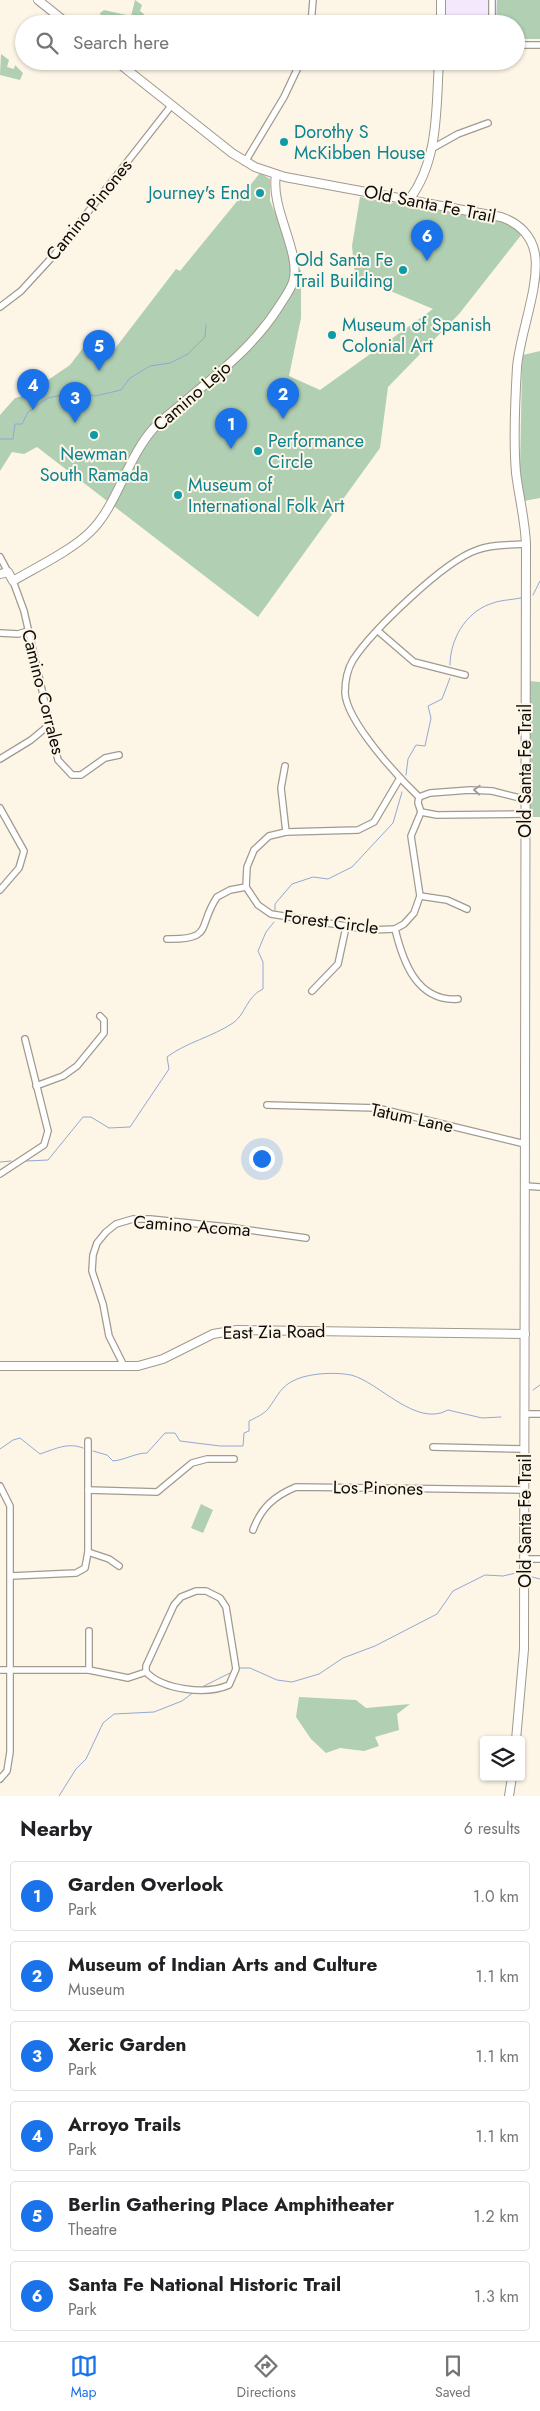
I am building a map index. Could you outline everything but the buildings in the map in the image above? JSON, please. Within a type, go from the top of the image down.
[{"type":"street","points":[[38,0],[57,15]]},
{"type":"street","points":[[312,15],[313,0]]},
{"type":"street","points":[[441,0],[441,15]]},
{"type":"street","points":[[492,0],[492,15]]},
{"type":"street","points":[[525,45],[540,45]]},
{"type":"street","name":"Old Santa Fe Trail","points":[[127,70],[245,162],[276,175],[502,217],[517,224],[528,235],[536,256],[536,270],[521,340],[516,379],[516,472],[524,515],[526,544],[524,799],[526,1414],[523,1665],[516,1736]]},
{"type":"street","points":[[245,162],[284,97],[297,70]]},
{"type":"street","points":[[409,200],[427,169],[433,148],[438,70]]},
{"type":"street","name":"Camino Pinones","points":[[0,307],[21,291],[55,254],[171,106]]},
{"type":"street","points":[[433,148],[458,134],[488,123]]},
{"type":"street","name":"Camino Lejo","points":[[12,581],[88,534],[104,513],[123,475],[148,435],[240,355],[271,319],[292,284],[294,277],[290,251],[275,199],[276,175]]},
{"type":"street","points":[[467,909],[447,900],[420,896],[410,836],[421,812],[419,797],[400,778],[358,724],[348,705],[345,694],[347,674],[353,661],[378,631],[417,591],[462,558],[476,550],[526,544]]},
{"type":"street","name":"Camino Corrales","points":[[0,557],[4,573],[12,581],[22,605],[58,760],[72,776],[81,775],[105,758],[119,755]]},
{"type":"street","points":[[0,633],[18,634],[28,631]]},
{"type":"street","points":[[378,631],[414,662],[465,675]]},
{"type":"street","points":[[0,759],[31,740],[49,725]]},
{"type":"street","points":[[284,766],[281,788],[286,832]]},
{"type":"street","points":[[167,939],[185,939],[197,935],[206,925],[217,897],[230,890],[246,887],[247,867],[254,850],[270,836],[286,832],[358,830],[374,822],[400,778]]},
{"type":"street","points":[[419,797],[430,792],[470,790],[524,799]]},
{"type":"street","points":[[0,808],[24,851],[19,868],[0,890]]},
{"type":"street","points":[[421,812],[437,815],[524,814]]},
{"type":"street","name":"Forest Circle","points":[[246,887],[258,905],[271,914],[371,930],[395,929],[404,924],[414,913],[420,896]]},
{"type":"street","points":[[312,991],[338,964],[346,927]]},
{"type":"street","points":[[395,929],[403,956],[422,988],[438,997],[458,999]]},
{"type":"street","points":[[36,1086],[62,1076],[77,1066],[104,1033],[104,1020],[100,1016]]},
{"type":"street","points":[[0,1174],[44,1144],[48,1131],[25,1039]]},
{"type":"street","name":"Tatum Lane","points":[[266,1105],[377,1108],[525,1144]]},
{"type":"street","points":[[525,1186],[540,1187]]},
{"type":"street","name":"Camino Acoma","points":[[124,1366],[109,1336],[105,1313],[92,1271],[93,1255],[98,1244],[106,1232],[116,1224],[128,1220],[150,1219],[245,1229],[306,1238]]},
{"type":"street","name":"East Zia Road","points":[[0,1366],[124,1366],[157,1362],[213,1334],[231,1330],[526,1334]]},
{"type":"street","points":[[526,1414],[540,1414]]},
{"type":"street","points":[[11,1576],[76,1573],[84,1568],[88,1552],[88,1440]]},
{"type":"street","points":[[433,1447],[525,1449]]},
{"type":"street","points":[[88,1490],[157,1492],[192,1463],[207,1459],[234,1459]]},
{"type":"street","points":[[0,1486],[10,1506],[11,1576],[10,1752],[7,1771],[0,1780]]},
{"type":"street","name":"Los Pinones","points":[[253,1530],[257,1519],[270,1501],[296,1487],[524,1490]]},
{"type":"street","points":[[88,1552],[109,1559],[119,1566]]},
{"type":"street","points":[[524,1559],[540,1559]]},
{"type":"street","points":[[196,1591],[206,1591],[220,1598],[226,1607],[236,1669],[228,1685],[216,1690],[168,1687],[146,1672],[146,1666],[174,1605],[182,1597],[196,1591]]},
{"type":"street","points":[[89,1631],[89,1670]]},
{"type":"street","points":[[0,1670],[89,1670],[128,1678],[146,1672]]},
{"type":"street","points":[[509,1796],[511,1781]]},
{"type":"shaded area","points":[[444,0],[540,0],[540,39],[525,39],[525,15],[444,15]]},
{"type":"green space","points":[[135,0],[142,5],[140,11],[144,14],[131,15]]},
{"type":"green space","points":[[497,0],[540,0],[540,39],[525,39],[525,15],[496,15]]},
{"type":"green space","points":[[104,10],[126,15],[100,15],[100,13]]},
{"type":"green space","points":[[1,54],[9,60],[7,67],[14,69],[15,65],[15,70],[20,70],[23,73],[20,80],[0,75]]},
{"type":"green space","points":[[260,173],[270,179],[270,201],[282,229],[292,270],[301,270],[301,318],[289,376],[320,390],[433,309],[355,276],[352,246],[360,197],[504,222],[522,234],[459,314],[388,387],[380,448],[258,617],[37,447],[24,454],[12,452],[0,471],[0,415],[15,398],[26,395],[70,365],[86,344],[107,359],[176,269],[180,271]]},
{"type":"green space","points":[[540,351],[540,498],[524,501],[520,469],[523,355]]},
{"type":"green space","points":[[529,681],[540,682],[540,817],[529,817]]},
{"type":"green space","points":[[201,1504],[213,1510],[203,1533],[191,1528]]},
{"type":"green space","points":[[299,1697],[356,1700],[366,1708],[410,1704],[397,1714],[399,1730],[375,1737],[379,1746],[364,1751],[340,1748],[326,1753],[311,1739],[296,1717]]},
{"type":"waterway","points":[[0,439],[13,439],[15,424],[22,424],[28,412],[48,398],[80,392],[95,396],[121,390],[130,378],[150,366],[170,363],[188,354],[205,337],[206,325]]},
{"type":"waterway","points":[[533,595],[540,581]]},
{"type":"waterway","points":[[450,665],[456,637],[473,614],[481,608],[494,603],[521,598]]},
{"type":"waterway","points":[[406,775],[408,759],[416,745],[425,746],[431,718],[428,706],[442,699],[450,678]]},
{"type":"waterway","points":[[275,910],[275,904],[292,884],[313,877],[328,879],[352,867],[393,823],[402,792]]},
{"type":"waterway","points":[[26,1161],[48,1160],[83,1117],[91,1117],[109,1128],[130,1127],[169,1069],[167,1057],[183,1047],[233,1023],[241,1015],[253,996],[263,989],[263,962],[258,951],[266,932],[274,922]]},
{"type":"waterway","points":[[0,1162],[11,1161]]},
{"type":"waterway","points":[[93,1451],[107,1455],[113,1461],[147,1453],[165,1433],[175,1433],[180,1441],[220,1446],[243,1446],[244,1433],[249,1431],[249,1421],[266,1411],[283,1388],[297,1379],[310,1375],[331,1373],[351,1375],[362,1379],[398,1402],[423,1413],[436,1414],[448,1410],[482,1418],[501,1417]]},
{"type":"waterway","points":[[533,1390],[540,1385]]},
{"type":"waterway","points":[[0,1449],[13,1440],[20,1438],[40,1454],[67,1446],[83,1448]]},
{"type":"waterway","points":[[240,1668],[250,1668],[277,1680],[292,1682],[319,1674],[343,1658],[375,1646],[437,1614],[453,1591],[485,1575],[503,1576],[520,1572]]},
{"type":"waterway","points":[[528,1576],[540,1579]]},
{"type":"waterway","points":[[204,1686],[230,1673]]},
{"type":"waterway","points":[[59,1796],[76,1769],[86,1759],[103,1723],[114,1714],[154,1712],[182,1701],[194,1692]]},
{"type":"place","name":"Dorothy S McKibben House","points":[[284,142]]},
{"type":"place","name":"Journey's End","points":[[260,193]]},
{"type":"place","name":"Santa Fe National Historic Trail","points":[[427,261]]},
{"type":"place","name":"Old Santa Fe Trail Building","points":[[403,270]]},
{"type":"place","name":"Museum of Spanish Colonial Art","points":[[332,335]]},
{"type":"place","name":"Berlin Gathering Place Amphitheater","points":[[99,371]]},
{"type":"place","name":"Arroyo Trails","points":[[33,410]]},
{"type":"place","name":"Museum of Indian Arts and Culture","points":[[283,419]]},
{"type":"place","name":"Xeric Garden","points":[[75,423]]},
{"type":"place","name":"Newman South Ramada","points":[[94,435]]},
{"type":"place","name":"Garden Overlook","points":[[231,449]]},
{"type":"place","name":"Performance Circle","points":[[258,451]]},
{"type":"place","name":"Museum of International Folk Art","points":[[178,495]]}]
